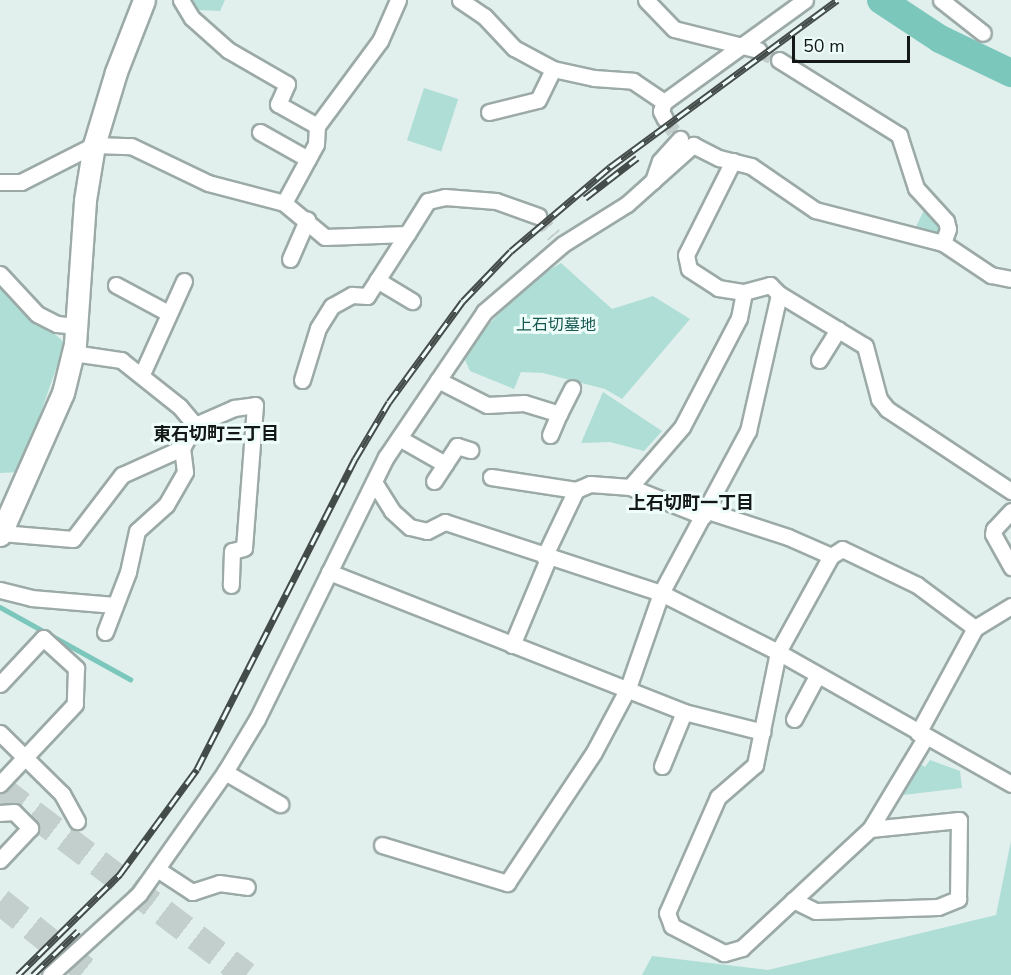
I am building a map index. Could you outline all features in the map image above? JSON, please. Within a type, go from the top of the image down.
[{"type":"street","points":[[144,0],[116,72],[94,145],[86,200],[73,353],[63,393],[0,534],[74,539],[122,475],[182,448],[195,425],[234,408],[255,405],[244,548],[232,551],[231,585]]},
{"type":"street","points":[[181,0],[192,18],[228,50],[287,84],[278,104],[316,126]]},
{"type":"street","points":[[284,203],[316,144],[316,126],[380,40],[398,0]]},
{"type":"street","points":[[460,0],[484,16],[514,48],[553,69],[644,86],[664,102]]},
{"type":"street","points":[[646,0],[674,28],[751,48]]},
{"type":"street","points":[[665,119],[661,111],[664,102],[751,48],[805,0]]},
{"type":"street","points":[[941,0],[983,33]]},
{"type":"street","points":[[779,60],[899,135],[916,188],[946,221],[948,229],[943,243]]},
{"type":"street","points":[[489,112],[538,100],[553,69]]},
{"type":"street","points":[[260,132],[308,159]]},
{"type":"street","points":[[652,183],[660,162],[680,139]]},
{"type":"street","points":[[0,182],[21,182],[94,145],[131,146],[208,183],[284,203],[325,237],[407,234]]},
{"type":"street","points":[[50,975],[139,894],[225,772],[257,719],[374,482],[399,438],[484,312],[559,239],[652,183],[693,145],[751,166],[814,210],[943,243],[991,276],[1011,279]]},
{"type":"street","points":[[733,161],[686,255],[689,269],[706,283],[744,292],[770,285],[779,294],[865,346],[879,399],[886,409],[1011,491]]},
{"type":"street","points":[[302,380],[318,328],[332,306],[352,295],[367,296],[407,234],[417,223],[428,201],[445,197],[496,201],[538,216]]},
{"type":"street","points":[[290,259],[307,220]]},
{"type":"street","points":[[0,274],[37,314],[57,324],[76,326]]},
{"type":"street","points":[[377,280],[412,301]]},
{"type":"street","points":[[142,374],[184,281]]},
{"type":"street","points":[[116,285],[168,313]]},
{"type":"street","points":[[630,487],[682,428],[739,318],[744,292]]},
{"type":"street","points":[[382,845],[507,883],[594,752],[628,688],[661,593],[748,432],[779,294]]},
{"type":"street","points":[[819,360],[838,330]]},
{"type":"street","points":[[73,353],[121,360],[142,374],[195,425]]},
{"type":"street","points":[[438,380],[487,405],[524,403],[560,414]]},
{"type":"street","points":[[550,435],[572,388]]},
{"type":"street","points":[[399,438],[445,464]]},
{"type":"street","points":[[434,481],[457,446],[470,450]]},
{"type":"street","points":[[105,632],[138,531],[166,505],[185,472],[182,448]]},
{"type":"street","points":[[491,477],[576,490],[590,484],[630,487],[704,513],[788,537],[831,556]]},
{"type":"street","points":[[374,482],[392,510],[410,527],[427,531],[445,522],[546,558],[661,593],[778,652],[921,736],[1011,784]]},
{"type":"street","points":[[512,645],[576,490]]},
{"type":"street","points":[[1011,511],[994,529],[993,534],[1011,567]]},
{"type":"street","points":[[975,628],[917,585],[842,549],[831,556],[778,652],[766,700],[763,732],[755,765],[718,797],[667,914],[672,926],[724,953],[742,948],[870,829],[921,736],[975,628],[1011,606]]},
{"type":"street","points":[[329,572],[684,711],[763,732]]},
{"type":"street","points":[[0,590],[31,598],[115,605]]},
{"type":"street","points":[[0,684],[42,638],[76,668],[75,704],[0,784]]},
{"type":"street","points":[[794,719],[817,675]]},
{"type":"street","points":[[662,766],[684,711]]},
{"type":"street","points":[[0,733],[62,794],[77,821]]},
{"type":"street","points":[[225,772],[280,804]]},
{"type":"street","points":[[0,813],[14,812],[30,828],[0,860]]},
{"type":"street","points":[[793,900],[816,911],[938,907],[958,899],[958,820],[870,829]]},
{"type":"street","points":[[157,869],[192,892],[219,883],[247,887]]},
{"type":"green space","points":[[191,0],[225,0],[220,11],[198,10]]},
{"type":"green space","points":[[424,88],[458,99],[441,151],[407,140]]},
{"type":"green space","points":[[925,208],[942,229],[938,236],[914,231]]},
{"type":"green space","name":"上石切墓地","points":[[561,263],[612,309],[653,296],[690,319],[622,399],[605,389],[543,373],[521,372],[514,389],[470,371],[462,353],[527,284]]},
{"type":"green space","points":[[0,287],[65,343],[20,472],[0,473]]},
{"type":"green space","points":[[603,392],[662,431],[644,451],[610,442],[581,443]]},
{"type":"green space","points":[[930,760],[960,771],[962,788],[903,795],[920,764],[925,767]]},
{"type":"green space","points":[[1011,841],[1011,975],[642,975],[652,956],[768,970],[996,915]]},
{"type":"waterway","points":[[881,0],[940,39],[1011,73]]},
{"type":"waterway","points":[[0,607],[130,679]]},
{"type":"tunnel","points":[[758,50],[779,60]]},
{"type":"tunnel","points":[[665,119],[680,139]]},
{"type":"tunnel","points":[[538,216],[554,235]]},
{"type":"tunnel","points":[[0,788],[246,975]]},
{"type":"tunnel","points":[[0,901],[92,975]]},
{"type":"railway","points":[[18,975],[120,874],[197,769],[355,459],[389,402],[463,301],[511,251],[610,167],[837,0]]},
{"type":"railway","points":[[585,198],[637,158]]},
{"type":"railway","points":[[33,975],[78,931]]},
{"type":"district","name":"東石切町三丁目","points":[[216,434]]},
{"type":"district","name":"上石切町一丁目","points":[[691,503]]}]
